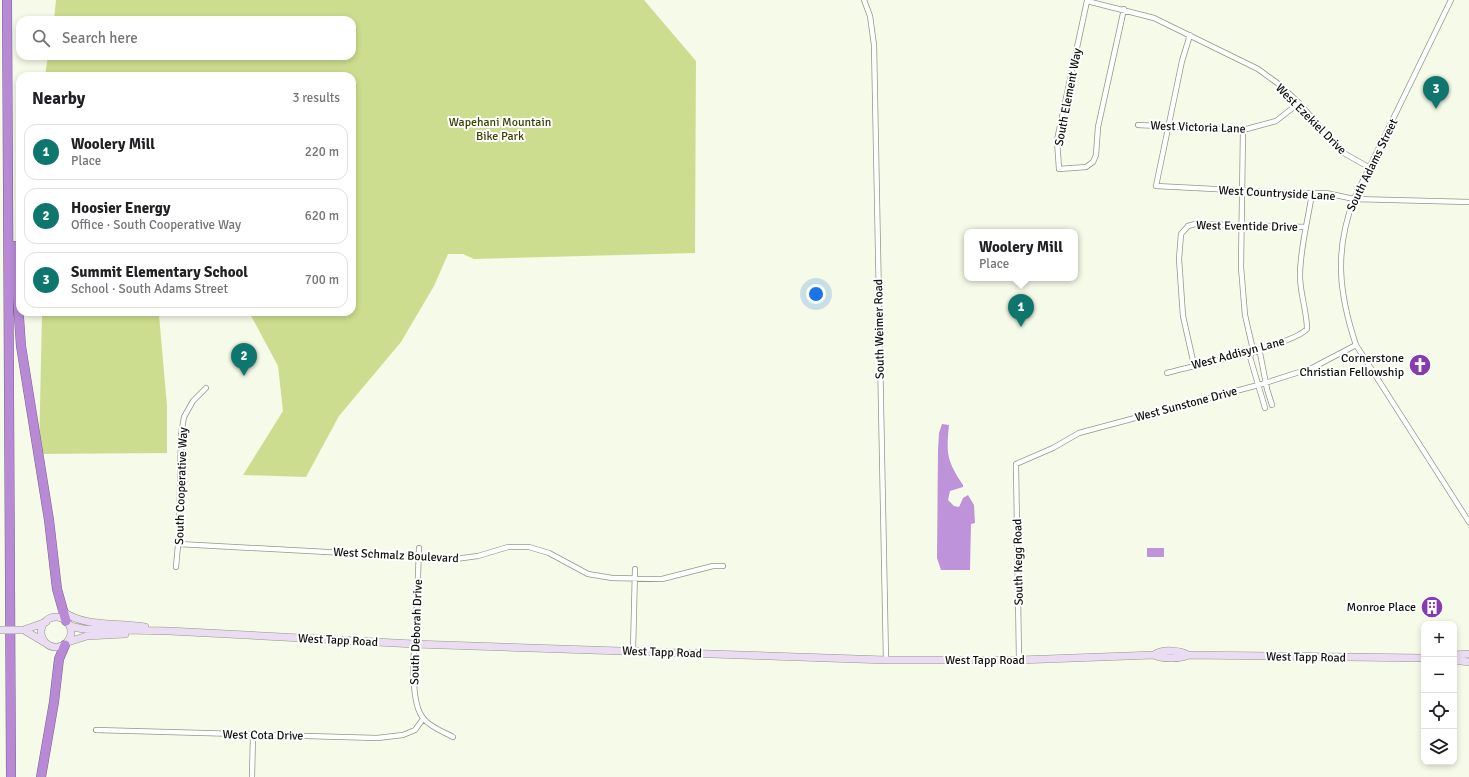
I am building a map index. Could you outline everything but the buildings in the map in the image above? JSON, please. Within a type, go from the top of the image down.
[{"type":"highway","points":[[8,0],[11,777]]},
{"type":"highway","points":[[8,163],[16,276]]},
{"type":"highway","points":[[19,316],[21,346],[49,520],[57,589],[62,611],[68,623]]},
{"type":"highway","points":[[41,777],[54,702],[59,657],[66,643]]},
{"type":"main road","points":[[62,611],[72,618],[86,622],[126,624],[169,631]]},
{"type":"main road","points":[[0,630],[24,630],[55,618],[68,623],[71,634],[66,643],[56,647],[44,642],[24,630]]},
{"type":"main road","points":[[44,642],[42,629],[46,622]]},
{"type":"main road","name":"West Tapp Road","points":[[68,623],[83,629],[169,631],[414,644],[886,660],[1019,660],[1154,655],[1162,652],[1183,652],[1188,655],[1421,658]]},
{"type":"main road","name":"West Tapp Road","points":[[66,643],[87,636],[169,631]]},
{"type":"main road","points":[[1457,655],[1469,654]]},
{"type":"main road","points":[[1457,660],[1469,662]]},
{"type":"street","name":"South Weimer Road","points":[[864,0],[870,16],[874,45],[886,660]]},
{"type":"street","name":"South Element Way","points":[[1124,9],[1098,127],[1096,155],[1093,162],[1086,167],[1059,169],[1057,140],[1088,0],[1124,9],[1154,18],[1190,35]]},
{"type":"street","name":"South Adams Street","points":[[1451,0],[1354,199],[1346,219],[1343,239],[1341,284],[1346,316],[1356,345],[1469,522]]},
{"type":"street","name":"West Ezekiel Drive","points":[[1190,35],[1258,69],[1280,85],[1299,103],[1342,152],[1370,168]]},
{"type":"street","points":[[1168,127],[1182,61],[1190,35]]},
{"type":"street","name":"West Victoria Lane","points":[[1138,125],[1243,130],[1276,121],[1299,103]]},
{"type":"street","name":"West Countryside Lane","points":[[1168,127],[1156,186],[1243,191],[1326,193],[1354,199],[1469,202]]},
{"type":"street","points":[[1243,130],[1241,267],[1246,315],[1253,350],[1250,357],[1265,408]]},
{"type":"street","points":[[1306,227],[1312,193]]},
{"type":"street","name":"West Eventide Drive","points":[[1194,365],[1183,316],[1180,280],[1180,237],[1188,226],[1195,224],[1306,227]]},
{"type":"street","name":"West Addisyn Lane","points":[[1166,373],[1253,350],[1301,335],[1307,329],[1307,320],[1300,278],[1303,238],[1306,227]]},
{"type":"street","name":"West Sunstone Drive","points":[[1016,464],[1049,450],[1079,433],[1258,385],[1312,368],[1356,345]]},
{"type":"street","points":[[1253,350],[1260,353],[1272,405]]},
{"type":"street","name":"South Cooperative Way","points":[[176,567],[179,544],[181,435],[184,417],[193,401],[206,388]]},
{"type":"street","name":"South Kegg Road","points":[[1016,464],[1019,660]]},
{"type":"street","name":"West Schmalz Boulevard","points":[[179,544],[463,559],[508,547],[529,547],[549,552],[588,574],[612,578],[662,578],[713,566],[723,566]]},
{"type":"street","name":"South Deborah Drive","points":[[419,548],[416,632],[414,644],[415,696],[423,719]]},
{"type":"street","points":[[633,651],[635,569]]},
{"type":"street","points":[[423,719],[452,737]]},
{"type":"street","name":"West Cota Drive","points":[[96,730],[381,738],[402,736],[415,730],[423,719]]},
{"type":"street","points":[[252,777],[253,735]]},
{"type":"green space","name":"Wapehani Mountain Bike Park","points":[[56,0],[644,0],[696,61],[695,253],[474,259],[463,254],[448,254],[434,286],[401,342],[339,416],[306,477],[243,475],[283,411],[278,366],[251,316],[356,316],[356,72],[46,72],[47,60],[356,60],[356,16],[54,16]]},
{"type":"green space","points":[[42,316],[159,316],[167,406],[167,453],[39,454]]},
{"type":"shaded area","points":[[942,424],[949,425],[949,457],[963,485],[963,487],[950,491],[948,500],[954,506],[959,507],[963,498],[968,495],[974,505],[975,523],[971,524],[970,570],[941,570],[937,558],[938,450],[939,433]]},
{"type":"shaded area","points":[[1147,548],[1164,548],[1164,557],[1147,557]]},
{"type":"place","name":"Summit Elementary School","points":[[1436,109]]},
{"type":"place","name":"Woolery Mill","points":[[1021,327]]},
{"type":"place","name":"Cornerstone Christian Fellowship","points":[[1420,365]]},
{"type":"place","name":"Hoosier Energy","points":[[244,376]]},
{"type":"place","name":"Monroe Place","points":[[1432,607]]}]
